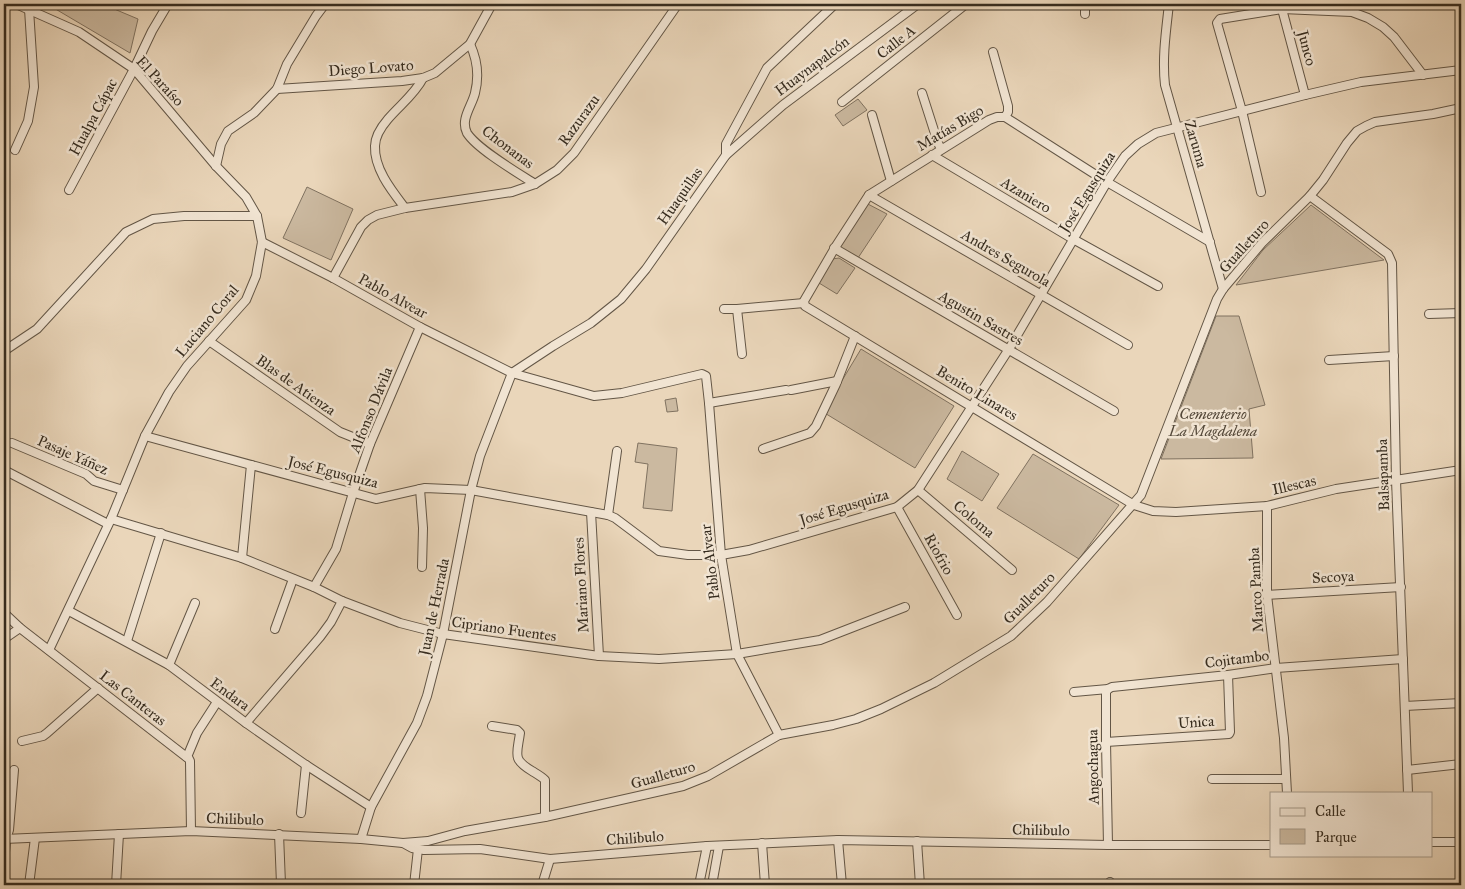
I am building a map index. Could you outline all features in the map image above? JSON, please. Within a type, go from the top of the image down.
[{"type":"street","name":"El Paraíso","points":[[16,4],[28,7],[79,32],[134,69],[216,166]]},
{"type":"street","name":"Hualpa Cápac","points":[[69,190],[168,4]]},
{"type":"street","points":[[216,166],[221,144],[228,131],[254,113],[277,89],[287,64],[325,4]]},
{"type":"street","name":"Diego Lovato","points":[[277,89],[423,78],[436,72],[470,44],[492,4]]},
{"type":"street","name":"Razurazu","points":[[333,278],[361,227],[377,215],[404,208],[512,192],[535,184],[556,170],[574,153],[678,4]]},
{"type":"street","name":"Huaquillas","points":[[512,373],[591,323],[621,299],[646,269],[726,155],[726,144],[767,68],[835,4]]},
{"type":"street","name":"Huaynapalcón","points":[[726,155],[783,105],[918,4]]},
{"type":"street","name":"Calle A","points":[[842,102],[966,4]]},
{"type":"street","points":[[1084,4],[1085,14]]},
{"type":"street","name":"Zaruma","points":[[1169,4],[1164,56],[1165,85],[1223,289]]},
{"type":"street","points":[[15,150],[28,121],[34,87],[28,7]]},
{"type":"street","points":[[1261,192],[1242,111],[1217,23],[1220,19],[1282,9],[1352,12],[1368,18],[1394,37],[1423,75]]},
{"type":"street","name":"Junco","points":[[1282,9],[1305,94]]},
{"type":"street","name":"Chonanas","points":[[470,44],[475,54],[477,73],[475,93],[464,120],[468,134],[476,143],[497,159],[535,184]]},
{"type":"street","points":[[993,52],[1008,106],[1008,112],[1005,117]]},
{"type":"street","name":"José Egusquiza","points":[[145,436],[380,499],[420,488],[471,490],[608,515],[615,518],[658,551],[688,555],[721,555],[748,550],[896,507],[918,490],[1009,349],[1107,182],[1125,156],[1138,144],[1156,133],[1305,94],[1361,82],[1461,70]]},
{"type":"street","points":[[4,71],[4,92]]},
{"type":"street","points":[[404,208],[382,174],[377,161],[375,146],[378,133],[387,120],[418,88],[423,78]]},
{"type":"street","points":[[922,93],[941,148]]},
{"type":"street","name":"Gualleturo","points":[[403,842],[428,841],[465,831],[545,817],[683,786],[708,776],[779,735],[833,725],[856,719],[881,709],[934,683],[1011,636],[1047,602],[1141,495],[1217,299],[1223,289],[1262,243],[1310,196],[1357,131],[1375,122],[1461,108]]},
{"type":"street","points":[[872,116],[891,181]]},
{"type":"street","name":"Matías Bigo","points":[[804,305],[804,300],[834,248],[869,195],[941,148],[996,117],[1005,117],[1107,182],[1210,242]]},
{"type":"street","name":"Azaniero","points":[[932,155],[1073,239],[1158,286]]},
{"type":"street","name":"Luciano Coral","points":[[50,650],[110,522],[145,436],[169,392],[187,366],[246,300],[256,276],[262,242],[257,216],[246,197],[216,166]]},
{"type":"street","name":"Andres Segurola","points":[[869,195],[1128,345]]},
{"type":"street","name":"Balsapamba","points":[[1310,196],[1388,254],[1392,263],[1396,480],[1408,792]]},
{"type":"street","points":[[4,351],[37,329],[126,232],[153,219],[184,216],[257,216]]},
{"type":"street","name":"Pablo Alvear","points":[[262,242],[333,278],[420,327],[512,373],[594,396],[622,394],[702,374],[706,376],[710,403],[721,555],[737,654],[779,735]]},
{"type":"street","name":"Agustin Sastres","points":[[834,248],[1114,411]]},
{"type":"street","points":[[724,309],[737,310],[804,305]]},
{"type":"street","name":"Benito Linares","points":[[804,305],[1134,505]]},
{"type":"street","points":[[737,310],[742,354]]},
{"type":"street","points":[[1429,314],[1461,313]]},
{"type":"street","name":"Alfonso Dávila","points":[[314,587],[336,549],[370,444],[420,327]]},
{"type":"street","points":[[763,449],[810,433],[816,426],[855,336]]},
{"type":"street","name":"Blas de Atienza","points":[[209,341],[340,432],[370,444]]},
{"type":"street","points":[[1329,360],[1394,356]]},
{"type":"street","name":"Juan de Herrada","points":[[361,839],[371,807],[417,724],[427,696],[444,634],[471,490],[480,456],[512,373]]},
{"type":"street","points":[[710,403],[836,381]]},
{"type":"street","name":"Pasaje Yáñez","points":[[12,443],[86,474],[94,481],[123,490]]},
{"type":"street","points":[[608,515],[617,451]]},
{"type":"street","points":[[242,558],[252,465]]},
{"type":"street","name":"Cipriano Fuentes","points":[[4,470],[110,522],[161,534],[242,558],[314,587],[342,601],[400,623],[444,634],[599,656],[659,658],[737,654],[820,640],[905,607]]},
{"type":"street","name":"Illescas","points":[[1134,505],[1153,511],[1176,512],[1267,506],[1336,489],[1461,470]]},
{"type":"street","points":[[420,488],[423,528],[422,567]]},
{"type":"street","name":"Coloma","points":[[918,490],[1012,570]]},
{"type":"street","name":"Marco Pamba","points":[[1267,506],[1267,595],[1284,738],[1286,792]]},
{"type":"street","name":"Riofrio","points":[[896,507],[957,615]]},
{"type":"street","name":"Mariano Flores","points":[[591,512],[599,656]]},
{"type":"street","points":[[127,641],[161,534]]},
{"type":"street","points":[[275,628],[293,579]]},
{"type":"street","name":"Secoya","points":[[1267,595],[1401,587]]},
{"type":"street","points":[[246,723],[320,637],[331,622],[342,601]]},
{"type":"street","points":[[169,665],[194,604]]},
{"type":"street","name":"Endara","points":[[69,611],[169,665],[246,723],[371,807]]},
{"type":"street","name":"Las Canteras","points":[[4,613],[20,628],[187,756]]},
{"type":"street","points":[[4,639],[20,628]]},
{"type":"street","name":"Cojitambo","points":[[1074,692],[1108,690],[1112,687],[1276,668],[1404,659]]},
{"type":"street","name":"Unica","points":[[1106,742],[1229,734],[1228,675]]},
{"type":"street","points":[[22,741],[43,736],[98,688]]},
{"type":"street","name":"Angochagua","points":[[1108,690],[1106,692],[1108,845]]},
{"type":"street","points":[[191,831],[190,761],[187,756],[196,733],[217,702]]},
{"type":"street","points":[[1405,706],[1461,703]]},
{"type":"street","points":[[492,726],[517,730],[520,734],[517,754],[520,764],[545,780],[545,817]]},
{"type":"street","points":[[301,813],[306,764]]},
{"type":"street","points":[[1408,770],[1461,764]]},
{"type":"street","points":[[4,865],[5,839],[9,830],[14,770]]},
{"type":"street","points":[[1212,779],[1286,779]]},
{"type":"street","name":"Chilibulo","points":[[5,839],[191,831],[279,834],[403,842],[412,848],[418,849],[480,849],[550,859],[707,846],[838,840],[1108,845],[1270,845]]},
{"type":"street","points":[[116,885],[119,834]]},
{"type":"street","points":[[279,834],[281,884]]},
{"type":"street","points":[[29,885],[35,838]]},
{"type":"street","points":[[838,840],[842,885]]},
{"type":"street","points":[[917,841],[920,885]]},
{"type":"street","points":[[1432,842],[1461,842]]},
{"type":"street","points":[[762,843],[765,885]]},
{"type":"street","points":[[700,885],[707,846]]},
{"type":"street","points":[[712,885],[719,846]]},
{"type":"street","points":[[414,885],[418,849]]},
{"type":"street","points":[[542,885],[550,859]]},
{"type":"green space","points":[[47,4],[103,4],[138,19],[130,53]]},
{"type":"green space","points":[[858,99],[867,110],[843,126],[835,115]]},
{"type":"green space","points":[[307,187],[353,209],[331,260],[283,238]]},
{"type":"green space","points":[[864,202],[887,214],[856,261],[836,246]]},
{"type":"green space","points":[[1311,205],[1384,260],[1236,285],[1263,250]]},
{"type":"green space","points":[[839,258],[855,268],[837,294],[819,283],[832,259]]},
{"type":"green space","name":"Cementerio La Magdalena","points":[[1216,316],[1239,316],[1265,405],[1249,409],[1253,458],[1161,459]]},
{"type":"green space","points":[[861,349],[954,406],[915,468],[823,412]]},
{"type":"green space","points":[[676,398],[678,411],[667,412],[665,400]]},
{"type":"green space","points":[[638,443],[677,448],[672,511],[643,508],[648,464],[635,462]]},
{"type":"green space","points":[[962,451],[999,474],[982,501],[947,479]]},
{"type":"green space","points":[[1033,454],[1119,505],[1079,559],[997,508]]}]
